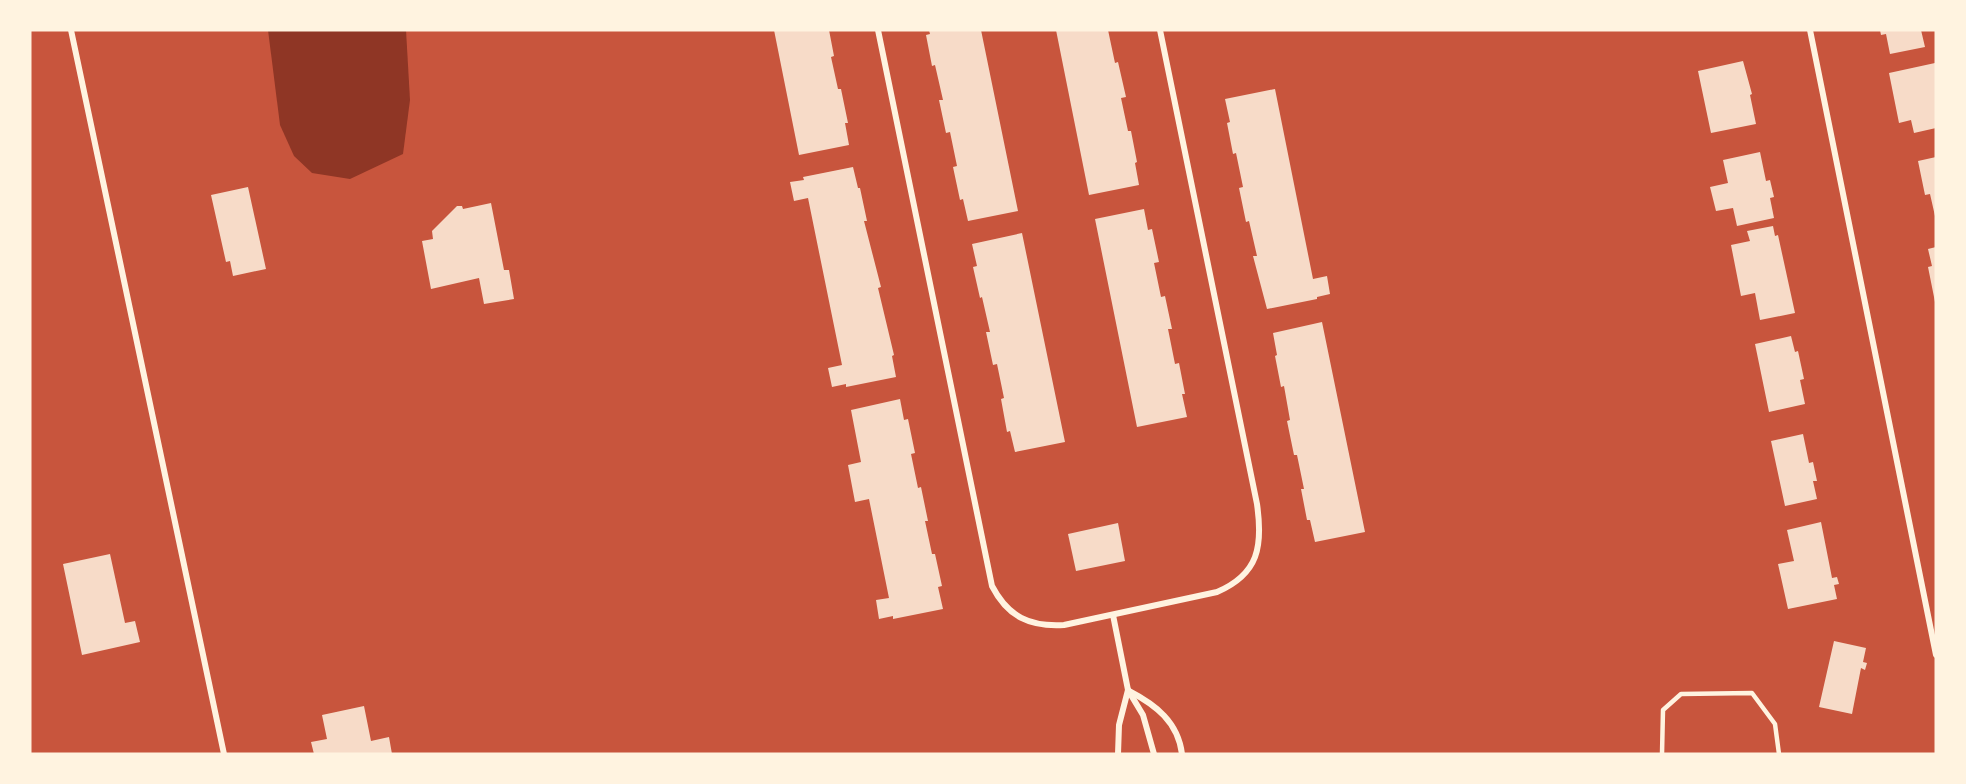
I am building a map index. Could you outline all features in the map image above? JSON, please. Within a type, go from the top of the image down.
[{"type":"street","points":[[71,30],[224,754]]},
{"type":"street","points":[[878,30],[992,586],[1004,606],[1013,613],[1037,624],[1064,625],[1217,592],[1233,585],[1246,574],[1254,561],[1260,543],[1257,504],[1160,30]]},
{"type":"street","points":[[1810,30],[1936,655]]},
{"type":"street","points":[[1113,615],[1128,690],[1143,716],[1154,754]]},
{"type":"street","points":[[1118,754],[1119,725],[1128,690]]},
{"type":"street","points":[[1128,690],[1149,701],[1165,714],[1176,732],[1182,754]]},
{"type":"lane","points":[[1662,754],[1663,710],[1681,694],[1752,693],[1775,724],[1779,754]]},
{"type":"shaded area","points":[[268,30],[406,30],[410,100],[403,154],[350,179],[312,173],[294,156],[280,125]]},
{"type":"building","points":[[774,30],[829,30],[834,56],[831,57],[848,123],[845,123],[849,145],[799,155]]},
{"type":"building","points":[[929,30],[981,30],[1018,211],[968,221],[963,199],[960,200],[953,167],[957,166],[950,132],[946,133],[939,100],[943,100],[935,65],[932,66],[926,35],[930,34]]},
{"type":"building","points":[[1056,30],[1108,30],[1115,63],[1118,62],[1126,97],[1121,98],[1128,131],[1131,131],[1139,185],[1089,195]]},
{"type":"building","points":[[1880,30],[1921,30],[1925,47],[1890,54],[1886,34],[1881,35]]},
{"type":"building","points":[[1743,61],[1752,94],[1750,95],[1756,124],[1711,133],[1698,71]]},
{"type":"building","points":[[1935,63],[1936,128],[1914,133],[1911,120],[1899,123],[1889,73]]},
{"type":"building","points":[[1275,89],[1313,279],[1327,276],[1330,294],[1317,297],[1317,299],[1267,309],[1253,256],[1257,256],[1249,221],[1246,222],[1239,188],[1243,187],[1236,153],[1233,154],[1225,99]]},
{"type":"building","points":[[1760,152],[1766,181],[1770,180],[1774,197],[1770,198],[1774,218],[1737,226],[1733,208],[1716,211],[1710,187],[1728,183],[1723,160]]},
{"type":"building","points":[[1936,157],[1935,216],[1930,194],[1925,195],[1918,161]]},
{"type":"building","points":[[853,167],[858,188],[860,188],[867,221],[864,221],[881,287],[878,288],[894,355],[892,356],[896,377],[846,387],[846,384],[832,387],[828,368],[842,365],[808,198],[794,201],[790,182],[804,180],[803,177]]},
{"type":"building","points":[[248,187],[266,269],[233,276],[230,261],[226,262],[211,195]]},
{"type":"building","points":[[491,203],[504,270],[509,270],[514,299],[484,304],[479,278],[431,289],[422,241],[433,239],[432,231],[457,206],[462,206],[463,209]]},
{"type":"building","points":[[1144,209],[1148,230],[1152,229],[1159,262],[1154,263],[1161,297],[1165,296],[1172,329],[1168,329],[1175,364],[1179,363],[1187,417],[1137,427],[1095,219]]},
{"type":"building","points":[[1773,226],[1775,236],[1778,235],[1795,313],[1760,320],[1755,293],[1741,296],[1731,245],[1750,241],[1747,231]]},
{"type":"building","points":[[1022,233],[1065,442],[1015,452],[1010,431],[1007,432],[1001,399],[1004,398],[997,364],[993,365],[986,332],[990,332],[973,267],[977,266],[972,244]]},
{"type":"building","points":[[1936,247],[1935,302],[1928,267],[1932,266],[1928,249]]},
{"type":"building","points":[[1322,322],[1365,532],[1315,542],[1310,520],[1307,520],[1301,489],[1304,489],[1287,421],[1290,420],[1284,386],[1281,387],[1273,333]]},
{"type":"building","points":[[1791,336],[1795,352],[1798,351],[1804,379],[1800,380],[1805,404],[1769,412],[1755,344]]},
{"type":"building","points":[[900,399],[904,420],[908,419],[915,453],[911,454],[918,488],[921,487],[932,554],[935,554],[942,586],[938,587],[943,609],[893,619],[893,616],[879,619],[876,600],[889,598],[869,499],[855,502],[848,465],[861,462],[851,410]]},
{"type":"building","points":[[1803,434],[1809,463],[1813,462],[1817,481],[1813,481],[1817,499],[1785,506],[1771,441]]},
{"type":"building","points":[[1821,522],[1832,578],[1837,577],[1839,584],[1834,585],[1837,599],[1788,609],[1778,564],[1794,561],[1787,530]]},
{"type":"building","points":[[1118,523],[1125,561],[1076,571],[1068,534]]},
{"type":"building","points":[[110,554],[125,623],[135,621],[140,642],[82,655],[63,564]]},
{"type":"building","points":[[1834,641],[1866,648],[1863,662],[1867,663],[1865,670],[1861,668],[1852,714],[1819,707]]},
{"type":"building","points":[[364,706],[371,741],[389,737],[392,754],[314,754],[311,742],[327,739],[322,715]]}]
